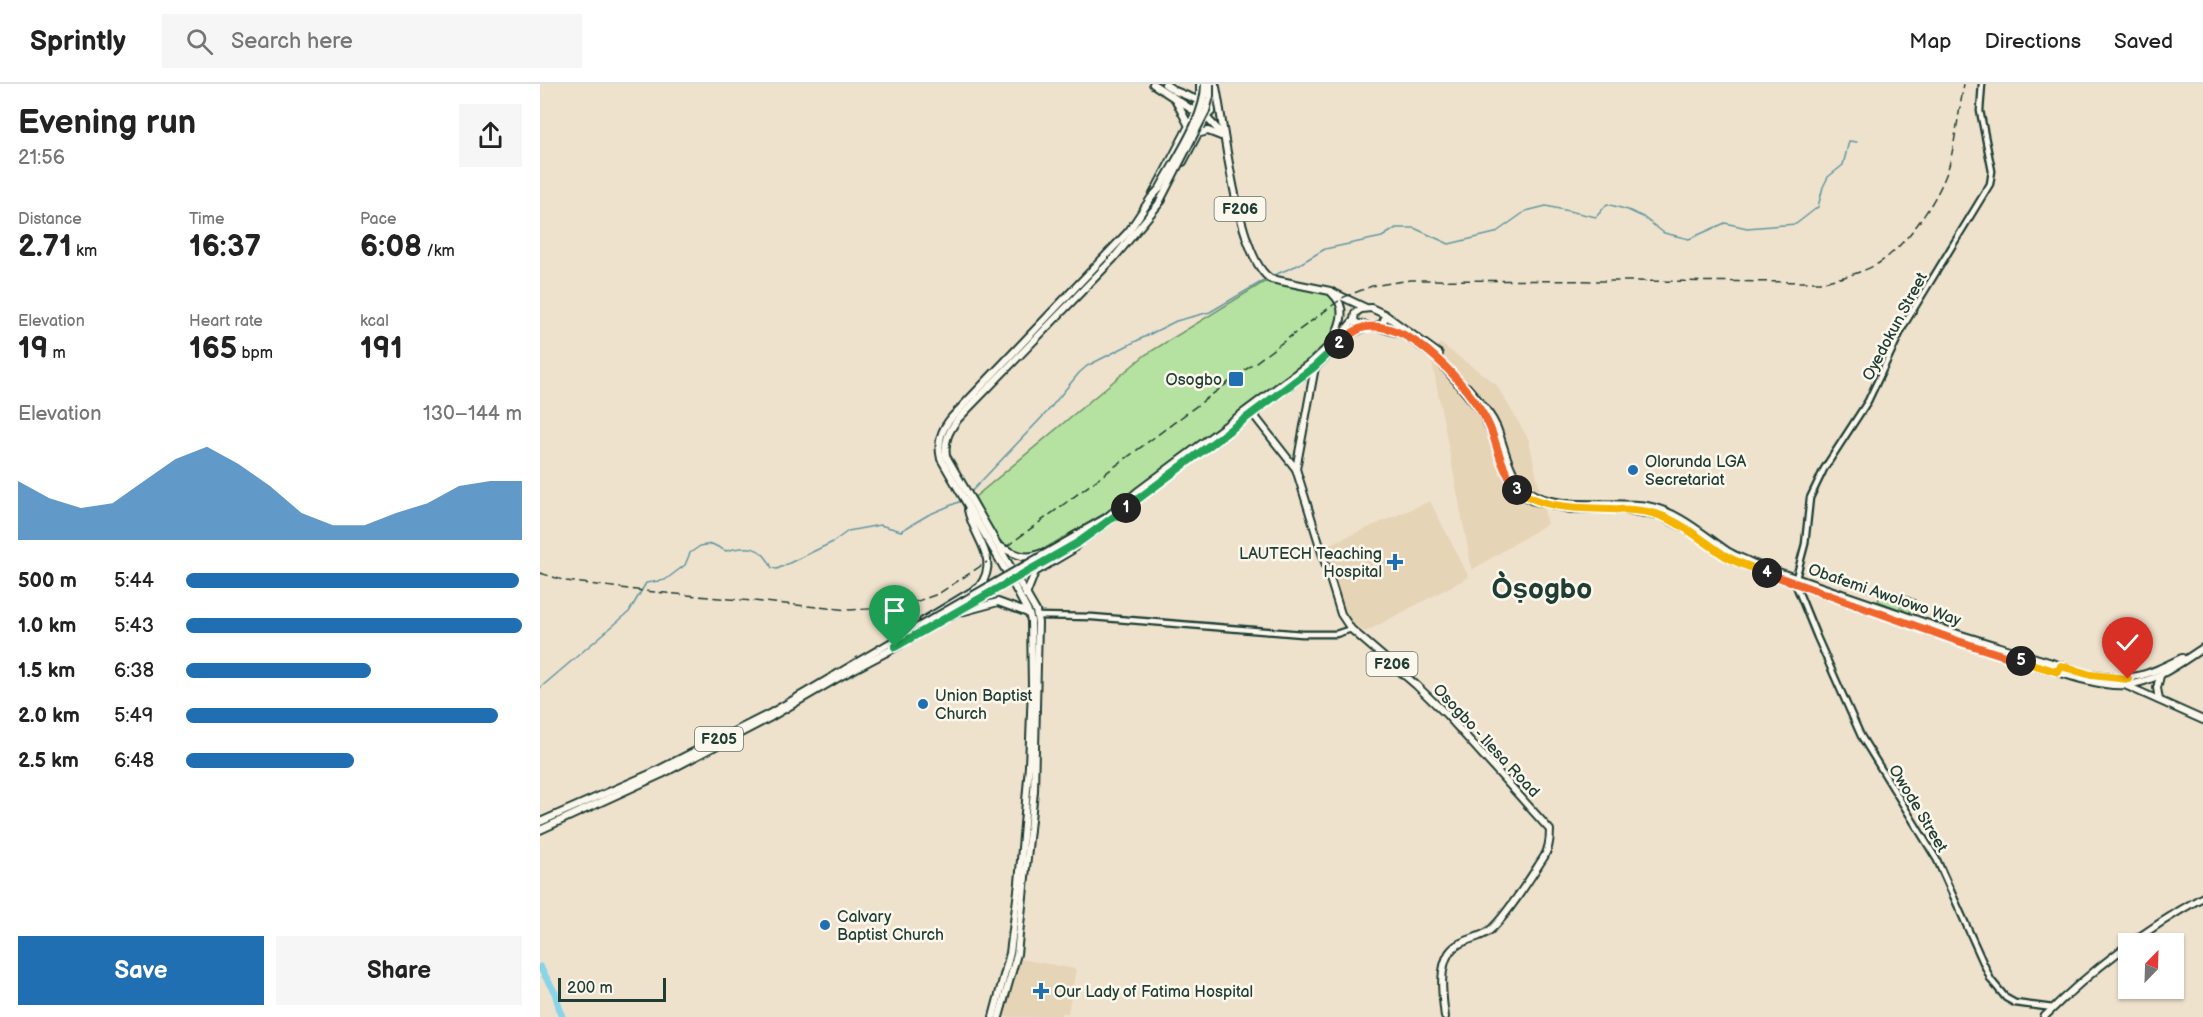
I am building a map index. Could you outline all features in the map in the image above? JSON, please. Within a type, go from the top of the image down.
[{"type":"main road","points":[[1152,84],[1200,116],[1207,116]]},
{"type":"main road","points":[[1165,84],[1220,108]]},
{"type":"main road","points":[[999,1017],[1017,954],[1035,791],[1037,616],[999,545],[941,458],[939,449],[942,433],[952,417],[1064,307],[1129,231],[1151,198],[1196,112],[1196,105],[1200,101],[1200,84]]},
{"type":"main road","points":[[1151,198],[1160,188],[1201,111],[1208,84]]},
{"type":"main road","points":[[1159,203],[1206,111],[1210,96],[1208,84]]},
{"type":"main road","points":[[1064,307],[1071,293],[1130,240],[1164,198],[1207,116],[1212,111],[1215,84]]},
{"type":"main road","name":"F206","points":[[1215,84],[1245,236],[1254,258],[1269,277],[1330,291],[1366,308]]},
{"type":"main road","points":[[1175,99],[1190,124]]},
{"type":"main road","points":[[1207,116],[1224,138]]},
{"type":"main road","points":[[1190,124],[1197,124],[1199,131]]},
{"type":"main road","points":[[1199,131],[1208,131],[1224,138]]},
{"type":"main road","points":[[1330,291],[1342,307],[1340,325],[1332,345]]},
{"type":"main road","points":[[1345,298],[1359,326],[1366,327]]},
{"type":"main road","name":"Obafemi Awolowo Way","points":[[1366,308],[1384,314],[1439,354],[1484,407],[1496,427],[1511,471],[1521,484],[1535,495],[1558,502],[1635,504],[1654,507],[1690,524],[1734,554],[1796,582]]},
{"type":"main road","name":"F205","points":[[540,822],[643,780],[769,714],[1078,539],[1118,514],[1313,361],[1332,345],[1354,317],[1366,308]]},
{"type":"main road","points":[[1378,327],[1384,321],[1384,314]]},
{"type":"main road","name":"Obafemi Awolowo Way","points":[[1366,327],[1378,327],[1405,335],[1437,358],[1481,411],[1494,437],[1505,469],[1518,491],[1531,500],[1570,509],[1612,508],[1659,515],[1689,530],[1733,560],[1958,641],[2059,669],[2110,678],[2139,677],[2203,647]]},
{"type":"main road","name":"F205","points":[[1250,410],[1314,367],[1351,334],[1366,327]]},
{"type":"main road","name":"Osogbo - Ilesa Road","points":[[1314,367],[1296,469],[1336,603],[1351,629],[1426,693],[1550,830],[1550,840],[1544,857],[1503,915],[1488,932],[1462,942],[1450,952],[1445,963],[1443,981],[1445,1017]]},
{"type":"main road","name":"F206","points":[[1250,410],[1296,469]]},
{"type":"main road","points":[[967,499],[1029,614],[1032,633],[1030,754],[1019,883],[1011,953],[993,1017]]},
{"type":"main road","points":[[893,645],[979,587],[985,580],[989,563],[982,543],[973,529],[967,499]]},
{"type":"main road","points":[[999,545],[1028,558],[1038,555],[1067,538],[1078,539],[1072,550],[1035,572],[1026,595]]},
{"type":"main road","points":[[893,645],[907,643],[966,610],[993,602],[1010,605],[1029,614]]},
{"type":"main road","name":"F205","points":[[540,830],[771,717],[893,645]]},
{"type":"main road","points":[[2126,685],[2145,682],[2160,676],[2203,647]]},
{"type":"main road","name":"Obafemi Awolowo Way","points":[[2059,669],[2081,678],[2117,686],[2126,685]]},
{"type":"main road","points":[[2159,700],[2157,688],[2160,676]]},
{"type":"main road","points":[[2126,685],[2203,720]]},
{"type":"main road","points":[[2044,1017],[2089,974],[2120,949],[2157,923],[2203,897]]},
{"type":"street","name":"Oyedokun Street","points":[[1796,582],[1805,544],[1810,498],[1824,469],[1864,407],[1904,325],[1990,184],[1992,171],[1980,111],[1982,84]]},
{"type":"street","name":"Owode Street","points":[[1796,582],[1816,637],[1861,736],[1937,860],[1991,980],[2006,998],[2015,1004],[2053,1008]]},
{"type":"street","points":[[1037,616],[1092,617],[1302,634],[1336,634],[1351,629]]},
{"type":"shaded area","points":[[1440,343],[1496,384],[1529,440],[1547,524],[1472,570],[1431,357]]},
{"type":"shaded area","name":"LAUTECH Teaching Hospital","points":[[1430,501],[1469,577],[1365,632],[1345,615],[1323,547]]},
{"type":"shaded area","name":"Our Lady of Fatima Hospital","points":[[1021,959],[1076,969],[1068,1013],[1061,1013],[1061,1017],[1002,1017],[1017,961]]},
{"type":"green space","points":[[1264,282],[1338,294],[1343,304],[1340,325],[1330,345],[1117,506],[1037,553],[1013,550],[997,537],[975,497],[1145,355]]},
{"type":"green space","points":[[1883,587],[1915,600],[1909,613],[1878,601]]},
{"type":"waterway","points":[[1272,276],[1298,265],[1325,249],[1382,237],[1396,228],[1414,228],[1449,244],[1495,233],[1526,211],[1546,206],[1596,217],[1607,204],[1643,217],[1664,233],[1689,239],[1725,223],[1747,228],[1796,224],[1818,207],[1828,177],[1843,165],[1849,141],[1857,142]]},
{"type":"waterway","points":[[969,494],[1087,366],[1176,321],[1210,312],[1268,278]]},
{"type":"waterway","points":[[540,688],[629,612],[646,583],[665,580],[685,565],[690,553],[700,546],[712,544],[726,551],[741,548],[754,549],[764,555],[772,568],[777,569],[833,542],[848,531],[880,525],[901,531],[928,515],[961,501]]},
{"type":"waterway","points":[[540,967],[555,993],[562,1017]]},
{"type":"railway","points":[[1006,547],[1344,297],[1372,286],[1410,280],[1822,282],[1872,267],[1901,244],[1922,218],[1940,189],[1950,162],[1964,84]]},
{"type":"railway","points":[[540,573],[566,581],[644,591],[850,610],[886,608],[912,603],[938,594],[987,562]]},
{"type":"place","name":"Osogbo","points":[[1236,379]]},
{"type":"place","name":"Olorunda LGA Secretariat","points":[[1633,470]]},
{"type":"place","name":"LAUTECH Teaching Hospital","points":[[1395,562]]},
{"type":"place","name":"Union Baptist Church","points":[[923,704]]},
{"type":"place","name":"Calvary Baptist Church","points":[[825,925]]},
{"type":"place","name":"Our Lady of Fatima Hospital","points":[[1041,991]]},
{"type":"district","name":"Òṣogbo","points":[[1542,588]]},
{"type":"route","points":[[895,647],[1079,542],[1284,387],[1314,367],[1351,334],[1366,327],[1378,327],[1405,335],[1422,345],[1437,358],[1481,411],[1488,422],[1502,463],[1510,478],[1518,491],[1531,500],[1570,509],[1612,508],[1659,515],[1689,530],[1733,560],[1958,641],[2058,672],[2061,666],[2091,675],[2128,679]]}]
